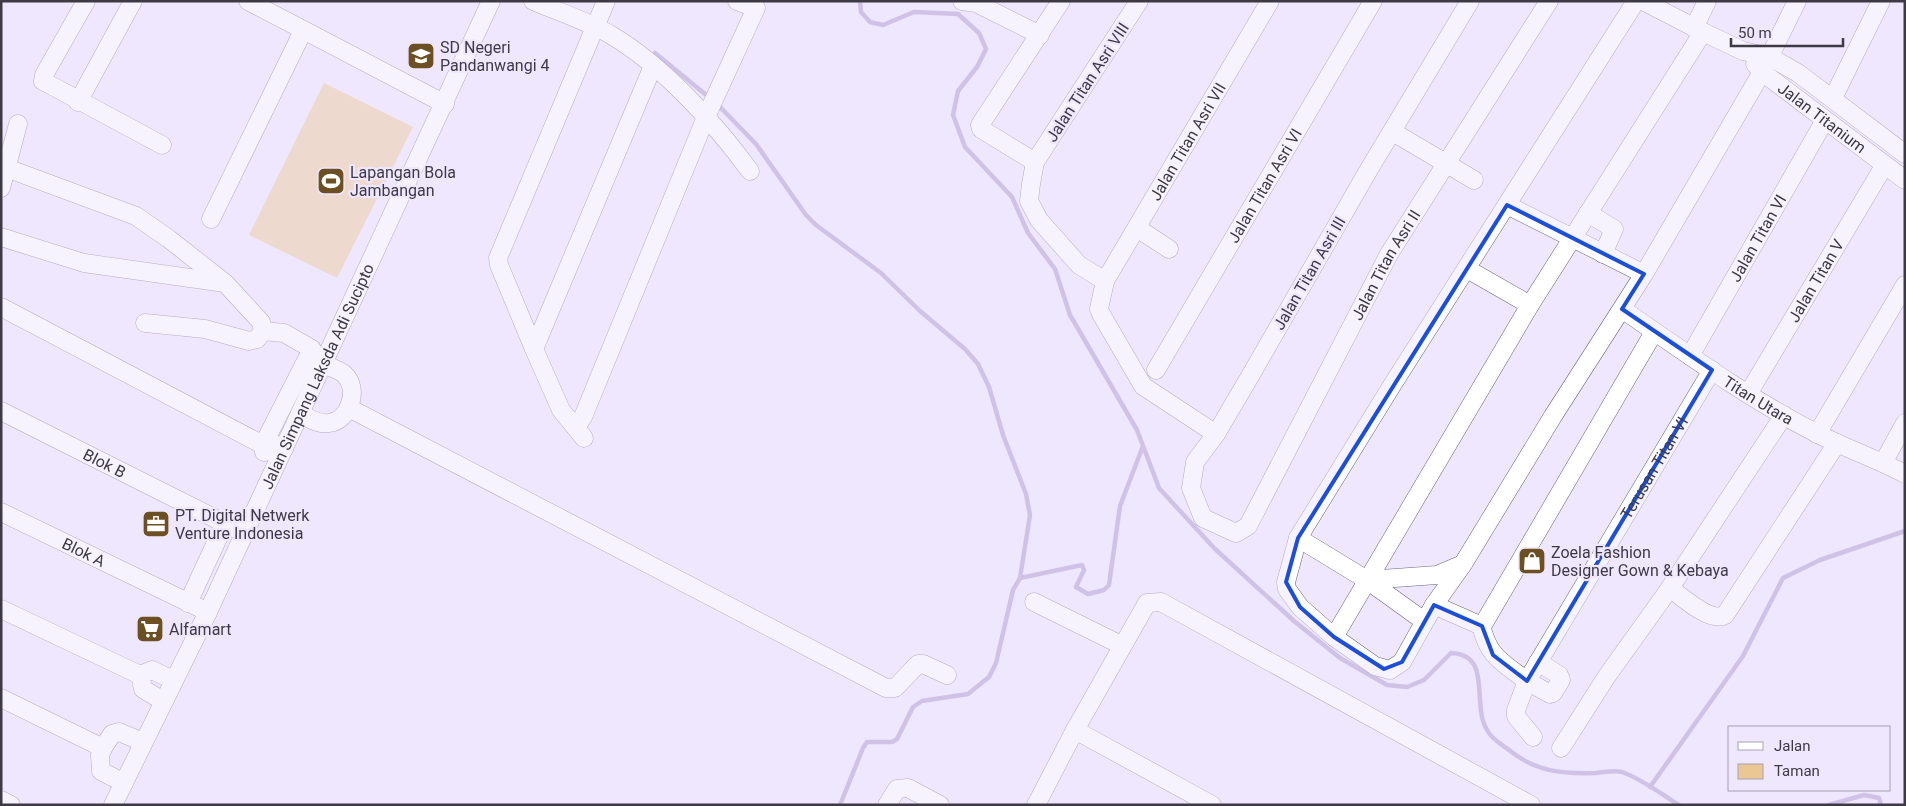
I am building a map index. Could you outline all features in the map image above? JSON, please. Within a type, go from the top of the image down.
[{"type":"street","points":[[86,1],[43,76],[45,83],[162,146]]},
{"type":"street","points":[[78,102],[133,1]]},
{"type":"street","points":[[248,1],[445,104]]},
{"type":"street","name":"Jalan Simpang Laksda Adi Sucipto","points":[[114,805],[173,680],[208,612],[300,414],[321,357],[445,104],[491,1]]},
{"type":"street","points":[[534,1],[594,27],[634,49],[706,117],[730,143],[750,171]]},
{"type":"street","points":[[606,1],[498,258],[498,265],[561,410],[580,433],[583,418],[706,117],[757,5],[737,1]]},
{"type":"street","points":[[1061,1],[980,124],[981,129],[1035,162],[1030,201],[1039,220],[1079,265],[1105,281]]},
{"type":"street","name":"Jalan Titan Asri VIII","points":[[1035,162],[1140,1]]},
{"type":"street","name":"Jalan Titan Asri VII","points":[[1216,434],[1143,386],[1099,309],[1105,281],[1270,1]]},
{"type":"street","name":"Jalan Titan Asri VI","points":[[1156,370],[1373,1]]},
{"type":"street","name":"Jalan Titan Asri III","points":[[1236,533],[1203,518],[1190,488],[1196,462],[1216,434],[1368,171],[1470,1]]},
{"type":"street","name":"Jalan Titan Asri II","points":[[1236,533],[1248,526],[1389,254],[1549,1]]},
{"type":"street","points":[[1636,1],[1391,387],[1298,538],[1286,586],[1300,607],[1334,637],[1375,666],[1390,670],[1402,662],[1424,621],[1463,564],[1553,416],[1644,274],[1766,64],[1797,1]]},
{"type":"street","name":"Jalan Titanium","points":[[1643,1],[1766,64],[1798,72],[1905,154]]},
{"type":"street","points":[[1334,637],[1530,305],[1588,213],[1698,30],[1707,1]]},
{"type":"street","points":[[1833,98],[1882,1]]},
{"type":"street","points":[[972,2],[1040,35]]},
{"type":"street","points":[[211,219],[303,31]]},
{"type":"street","name":"Jalan Titanium","points":[[1766,64],[1825,120],[1905,180]]},
{"type":"street","points":[[534,349],[653,66]]},
{"type":"street","name":"Jalan Titan VI","points":[[1690,356],[1825,120]]},
{"type":"street","points":[[1,188],[4,167],[18,124]]},
{"type":"street","points":[[1393,132],[1474,180]]},
{"type":"street","name":"Jalan Titan V","points":[[1748,394],[1884,166]]},
{"type":"street","points":[[4,167],[136,216],[169,238],[225,283],[261,322],[263,331],[257,339],[249,341],[205,329],[146,323]]},
{"type":"street","points":[[1507,205],[1644,274]]},
{"type":"street","points":[[1588,213],[1614,229],[1603,254]]},
{"type":"street","points":[[1137,228],[1169,249]]},
{"type":"street","points":[[1,237],[84,263],[225,283]]},
{"type":"street","points":[[1467,269],[1530,305]]},
{"type":"street","points":[[1817,434],[1905,285]]},
{"type":"street","points":[[1,307],[263,445]]},
{"type":"street","name":"Titan Utara","points":[[1622,309],[1748,394],[1784,415],[1817,434],[1883,462],[1905,474]]},
{"type":"street","points":[[263,331],[284,333],[321,357],[348,379],[352,391],[349,408],[341,418],[330,424],[319,422],[300,414]]},
{"type":"street","points":[[1538,662],[1561,677],[1553,694],[1527,681],[1493,655],[1487,646],[1481,624],[1654,332]]},
{"type":"street","points":[[281,455],[264,455],[263,445],[321,357]]},
{"type":"street","name":"Terusan Titan VI","points":[[1533,737],[1516,716],[1516,710],[1527,681],[1712,370]]},
{"type":"street","points":[[349,408],[886,688],[895,688],[918,664],[923,664],[947,674]]},
{"type":"street","name":"Blok B","points":[[1,411],[244,534]]},
{"type":"street","points":[[1561,748],[1607,676],[1670,588],[1784,415]]},
{"type":"street","points":[[1883,462],[1905,423]]},
{"type":"street","points":[[1670,588],[1697,608],[1715,617],[1725,615],[1837,443]]},
{"type":"street","name":"Blok A","points":[[1,512],[208,612]]},
{"type":"street","points":[[188,603],[225,523]]},
{"type":"street","points":[[1298,538],[1367,580],[1424,621]]},
{"type":"street","points":[[1367,580],[1437,574],[1463,564]]},
{"type":"street","points":[[1034,602],[1121,645]]},
{"type":"street","points":[[1036,805],[1121,645],[1147,603],[1161,602],[1531,805]]},
{"type":"street","points":[[1434,605],[1481,624]]},
{"type":"street","points":[[1,608],[140,675],[144,689],[163,701]]},
{"type":"street","points":[[140,675],[152,670],[173,680]]},
{"type":"street","points":[[1,698],[103,748]]},
{"type":"street","points":[[1075,730],[1212,805]]},
{"type":"street","points":[[124,783],[101,771],[100,756],[103,748],[112,734],[119,732],[143,742]]},
{"type":"street","points":[[887,805],[897,789],[908,788],[940,805]]},
{"type":"street","points":[[1,800],[11,805]]},
{"type":"highlighted area","points":[[1507,205],[1644,274],[1622,309],[1712,370],[1527,681],[1493,655],[1482,626],[1434,605],[1402,662],[1384,669],[1334,637],[1300,607],[1286,582],[1298,538]]},
{"type":"green space","name":"Lapangan Bola Jambangan","points":[[324,83],[413,127],[337,278],[249,235]]},
{"type":"waterway","points":[[860,1],[861,12],[870,22],[883,25],[914,12],[958,14],[979,33],[986,49],[977,67],[958,91],[953,115],[965,147],[1012,197],[1028,233],[1055,269],[1070,315],[1137,430],[1159,488],[1214,548],[1294,621],[1340,658],[1387,685],[1407,687],[1424,680],[1451,653],[1464,656],[1473,663],[1477,672],[1483,722],[1491,736],[1519,757],[1539,767],[1561,772],[1622,772],[1644,783],[1679,805]]},
{"type":"waterway","points":[[655,53],[705,94]]},
{"type":"waterway","points":[[721,108],[756,144],[806,215],[816,225],[881,273],[920,311],[965,349],[978,364],[989,387],[1003,435],[1026,494],[1030,515],[1020,578]]},
{"type":"waterway","points":[[840,805],[867,742],[892,742],[897,739],[913,707],[922,701],[968,694],[989,677],[996,663],[1013,590],[1020,578],[1082,565],[1084,570],[1076,587],[1088,594],[1104,590],[1109,585],[1120,506],[1143,446]]},
{"type":"waterway","points":[[1650,787],[1743,656],[1783,578],[1820,560],[1905,531]]},
{"type":"waterway","points":[[1829,805],[1864,795],[1879,798],[1881,805]]},
{"type":"place","name":"SD Negeri Pandanwangi 4","points":[[421,56]]},
{"type":"place","name":"Lapangan Bola Jambangan","points":[[331,181]]},
{"type":"place","name":"PT. Digital Netwerk Venture Indonesia","points":[[156,524]]},
{"type":"place","name":"Zoela Fashion Designer Gown & Kebaya","points":[[1532,561]]},
{"type":"place","name":"Alfamart","points":[[150,629]]}]
